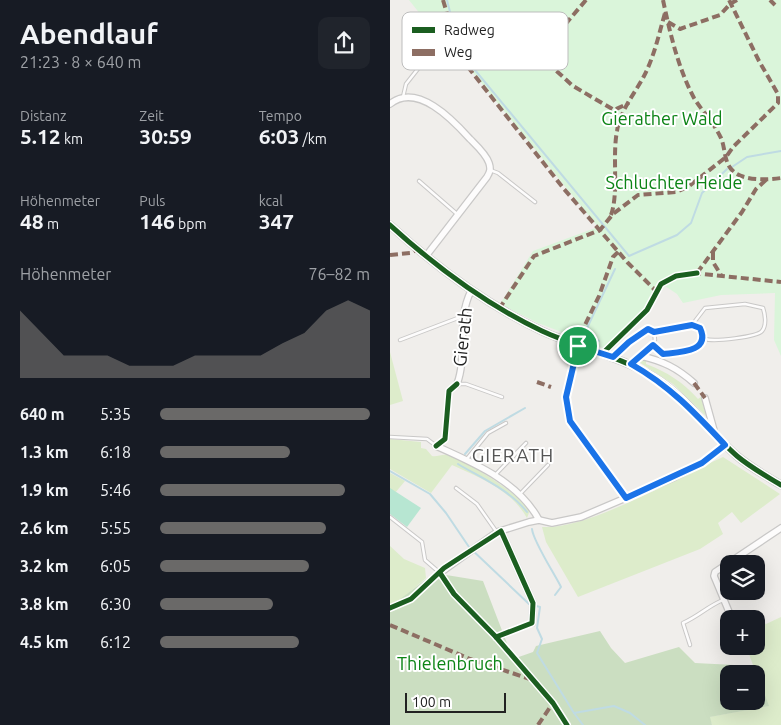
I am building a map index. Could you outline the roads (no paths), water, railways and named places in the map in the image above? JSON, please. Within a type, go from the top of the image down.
[{"type":"street","points":[[390,104],[403,98],[420,100],[446,114],[483,152],[489,162],[490,170],[426,256]]},
{"type":"street","points":[[390,224],[426,256],[471,291],[530,325],[578,346],[631,364],[656,378],[680,397],[738,457],[781,485]]},
{"type":"street","name":"Gierath","points":[[457,384],[463,316],[466,300],[471,291]]},
{"type":"street","points":[[578,346],[566,397],[570,421],[626,498]]},
{"type":"street","points":[[631,364],[641,356],[660,360],[676,367],[694,383]]},
{"type":"street","points":[[705,398],[715,434]]},
{"type":"street","points":[[440,573],[499,531],[539,520],[552,523],[580,517],[702,463],[725,445]]},
{"type":"street","points":[[436,446],[494,476],[520,494],[533,508],[539,520]]},
{"type":"street","points":[[740,555],[781,528]]},
{"type":"street","points":[[499,531],[534,605],[532,623]]},
{"type":"street","points":[[720,569],[715,572],[714,576],[720,590]]},
{"type":"street","points":[[724,600],[728,610]]},
{"type":"lane","points":[[403,98],[406,84],[417,70]]},
{"type":"lane","points":[[490,170],[498,173],[534,202]]},
{"type":"lane","points":[[419,181],[457,214]]},
{"type":"lane","points":[[613,357],[648,329],[654,332],[692,325],[700,328],[704,337],[708,340],[761,333],[765,321],[762,308],[755,304],[745,304],[705,308],[692,325]]},
{"type":"lane","points":[[400,340],[463,316]]},
{"type":"lane","points":[[641,356],[656,340],[654,332]]},
{"type":"lane","points":[[653,345],[663,354],[680,352],[694,348],[703,341],[704,337]]},
{"type":"lane","points":[[457,384],[466,384],[502,396]]},
{"type":"lane","points":[[466,460],[488,433],[506,423]]},
{"type":"lane","points":[[390,437],[427,439],[436,446]]},
{"type":"lane","points":[[494,476],[526,443]]},
{"type":"lane","points":[[520,494],[548,465]]},
{"type":"lane","points":[[456,488],[477,504],[499,531]]},
{"type":"lane","points":[[390,517],[422,542],[425,560],[440,573]]},
{"type":"lane","points":[[690,645],[683,623],[699,616],[714,604],[724,600]]},
{"type":"waterway","points":[[447,0],[450,12]]},
{"type":"waterway","points":[[475,70],[629,256],[677,235],[691,223],[702,193],[727,169]]},
{"type":"waterway","points":[[732,167],[747,157],[781,151]]},
{"type":"waterway","points":[[599,341],[589,335],[587,328],[615,269]]},
{"type":"waterway","points":[[465,454],[485,431],[525,408]]},
{"type":"waterway","points":[[458,464],[504,491],[527,512]]},
{"type":"waterway","points":[[390,471],[430,494],[446,513],[469,547],[529,604],[540,607],[537,628],[542,639],[537,653],[574,713],[614,706],[630,713],[645,725]]},
{"type":"waterway","points":[[532,529],[540,549],[561,587],[555,595]]},
{"type":"waterway","points":[[574,713],[583,725]]},
{"type":"district","name":"GIERATH","points":[[513,455]]},
{"type":"park label","name":"Gierather Wald","points":[[662,119]]},
{"type":"park label","name":"Schluchter Heide","points":[[674,183]]},
{"type":"park label","name":"Thielenbruch","points":[[450,664]]}]
